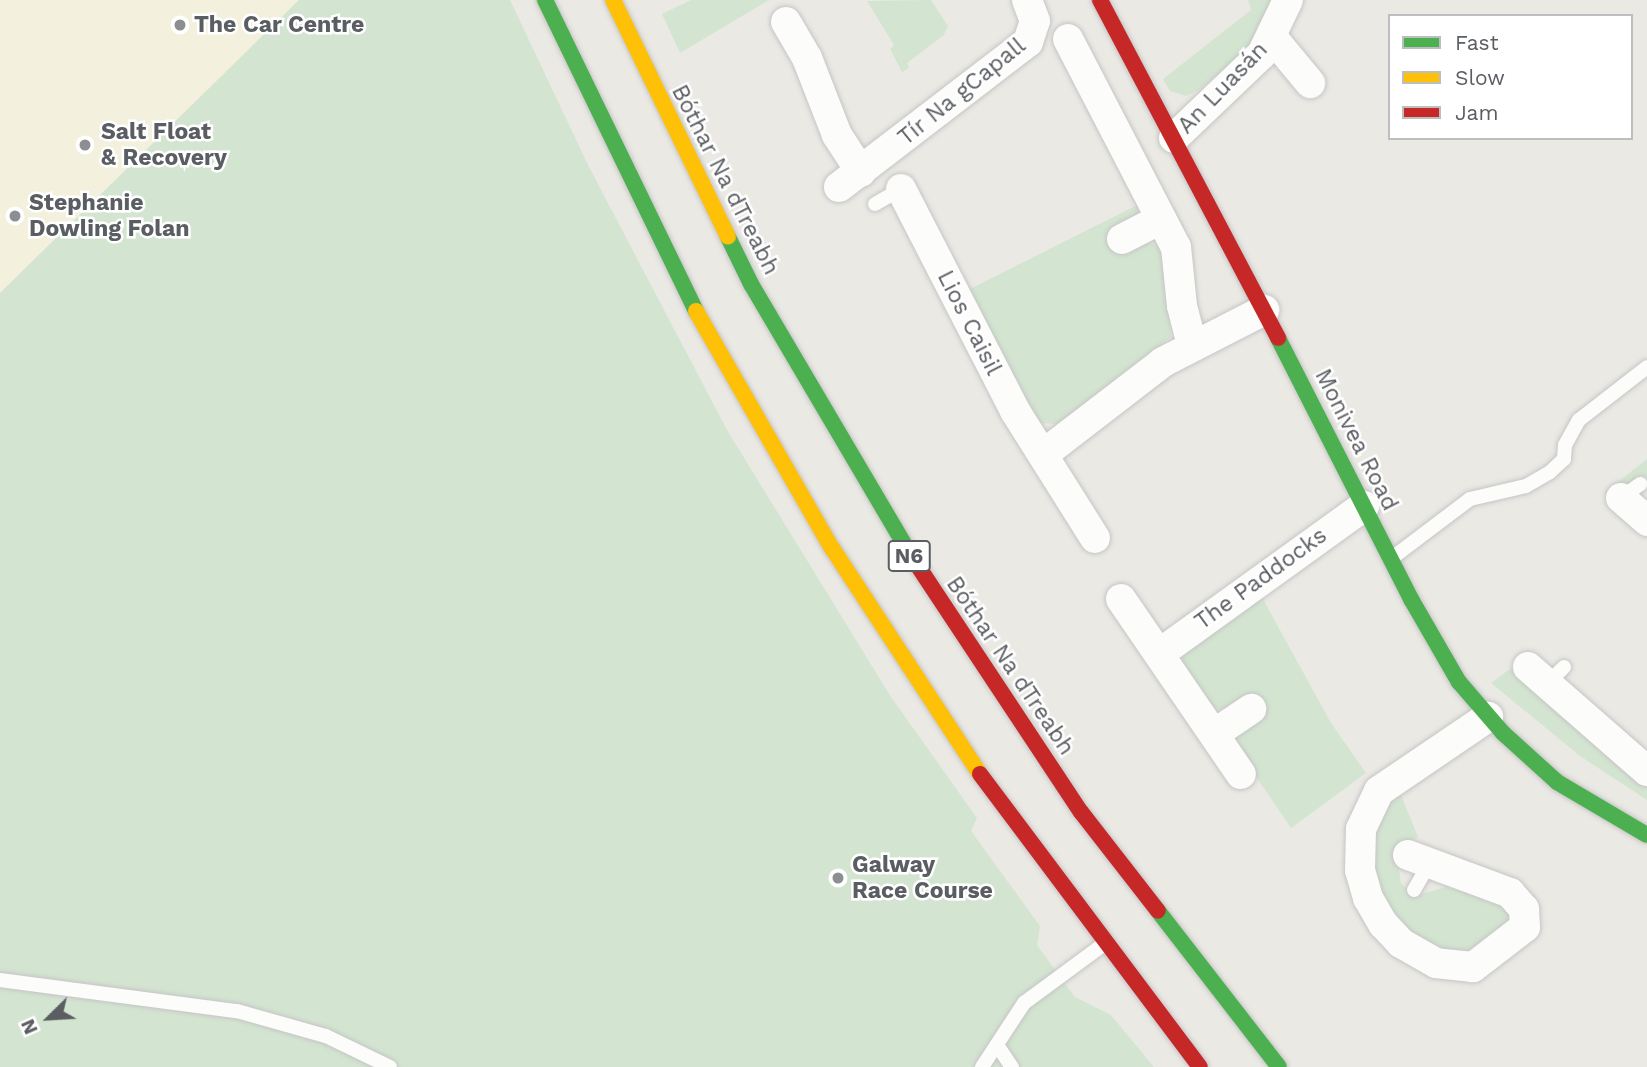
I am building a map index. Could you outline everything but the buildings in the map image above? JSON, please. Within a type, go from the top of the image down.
[{"type":"main road","name":"N6","points":[[545,0],[696,311],[819,526],[981,776],[1104,944],[1200,1067]]},
{"type":"main road","name":"Bóthar Na dTreabh","points":[[613,0],[751,284],[883,514],[1088,822],[1279,1067]]},
{"type":"main road","name":"Monivea Road","points":[[1100,0],[1264,310],[1437,647],[1488,717],[1558,782],[1647,835]]},
{"type":"street","name":"Tír Na gCapall","points":[[786,22],[807,58],[850,179],[1028,42],[1035,21],[1027,0]]},
{"type":"street","name":"An Luasán","points":[[1174,138],[1255,61],[1272,37],[1288,0]]},
{"type":"street","name":"An Luasán","points":[[1272,37],[1310,83]]},
{"type":"street","points":[[1068,39],[1179,257],[1182,306],[1192,345]]},
{"type":"street","name":"Lios Caisil","points":[[888,196],[1015,411],[1045,453],[1095,538]]},
{"type":"street","points":[[1122,239],[1161,219]]},
{"type":"street","points":[[1045,453],[1163,362],[1264,310]]},
{"type":"street","points":[[1631,491],[1647,521]]},
{"type":"street","name":"The Paddocks","points":[[1159,654],[1364,506]]},
{"type":"street","points":[[1121,599],[1241,774]]},
{"type":"street","points":[[1546,673],[1647,771]]},
{"type":"street","points":[[1214,734],[1251,709]]},
{"type":"street","points":[[1418,859],[1510,893],[1524,909],[1525,927],[1473,967],[1436,963],[1401,943],[1377,916],[1360,870],[1361,830],[1379,791],[1488,717]]},
{"type":"lane","points":[[1390,559],[1469,499],[1526,485],[1550,472],[1563,459],[1565,445],[1578,420],[1647,367]]},
{"type":"lane","points":[[1414,890],[1418,859]]},
{"type":"lane","points":[[982,1067],[1024,1003],[1104,944]]},
{"type":"lane","points":[[0,980],[249,1014],[326,1036],[390,1067]]},
{"type":"lane","points":[[997,1045],[1012,1067]]},
{"type":"shaded area","points":[[0,0],[299,0],[0,293]]},
{"type":"green space","points":[[299,0],[510,0],[588,165],[727,430],[891,697],[977,818],[971,831],[1040,926],[1037,945],[1075,997],[1111,1015],[1154,1067],[0,1067],[0,293]]},
{"type":"green space","points":[[691,0],[769,0],[680,53],[662,14]]},
{"type":"green space","points":[[931,0],[948,26],[944,35],[907,63],[909,68],[902,72],[890,49],[894,45],[867,1]]},
{"type":"green space","points":[[1248,0],[1272,0],[1244,54],[1197,91],[1186,96],[1170,91],[1163,79],[1251,10]]},
{"type":"green space","points":[[1137,205],[1144,242],[1164,247],[1171,337],[1061,424],[1039,423],[968,290]]},
{"type":"green space","points":[[1647,459],[1647,485],[1640,476],[1611,500],[1605,492]]},
{"type":"green space","points":[[1259,592],[1331,723],[1366,773],[1291,828],[1236,747],[1236,735],[1260,714],[1246,695],[1227,708],[1211,709],[1183,665],[1183,653]]},
{"type":"green space","points":[[1511,668],[1647,787],[1647,800],[1580,756],[1491,683]]},
{"type":"green space","points":[[1399,790],[1418,837],[1404,846],[1398,863],[1401,883],[1415,896],[1446,887],[1499,900],[1511,916],[1507,932],[1456,958],[1414,939],[1381,900],[1372,873],[1377,819]]},
{"type":"traffic: fast","points":[[545,0],[696,311]]},
{"type":"traffic: fast","points":[[728,237],[751,284],[912,557]]},
{"type":"traffic: fast","points":[[1278,338],[1411,599],[1459,682],[1503,733],[1557,782],[1647,835]]},
{"type":"traffic: fast","points":[[1158,911],[1279,1067]]},
{"type":"traffic: slow","points":[[613,0],[728,237]]},
{"type":"traffic: slow","points":[[696,311],[832,548],[980,774]]},
{"type":"traffic: jam","points":[[1100,0],[1278,338]]},
{"type":"traffic: jam","points":[[912,557],[1081,812],[1158,911]]},
{"type":"traffic: jam","points":[[980,774],[1200,1067]]},
{"type":"place","name":"The Car Centre","points":[[180,25]]},
{"type":"place","name":"Salt Float & Recovery","points":[[85,145]]},
{"type":"place","name":"Stephanie Dowling Folan","points":[[15,216]]},
{"type":"place","name":"Galway Race Course","points":[[838,878]]}]
